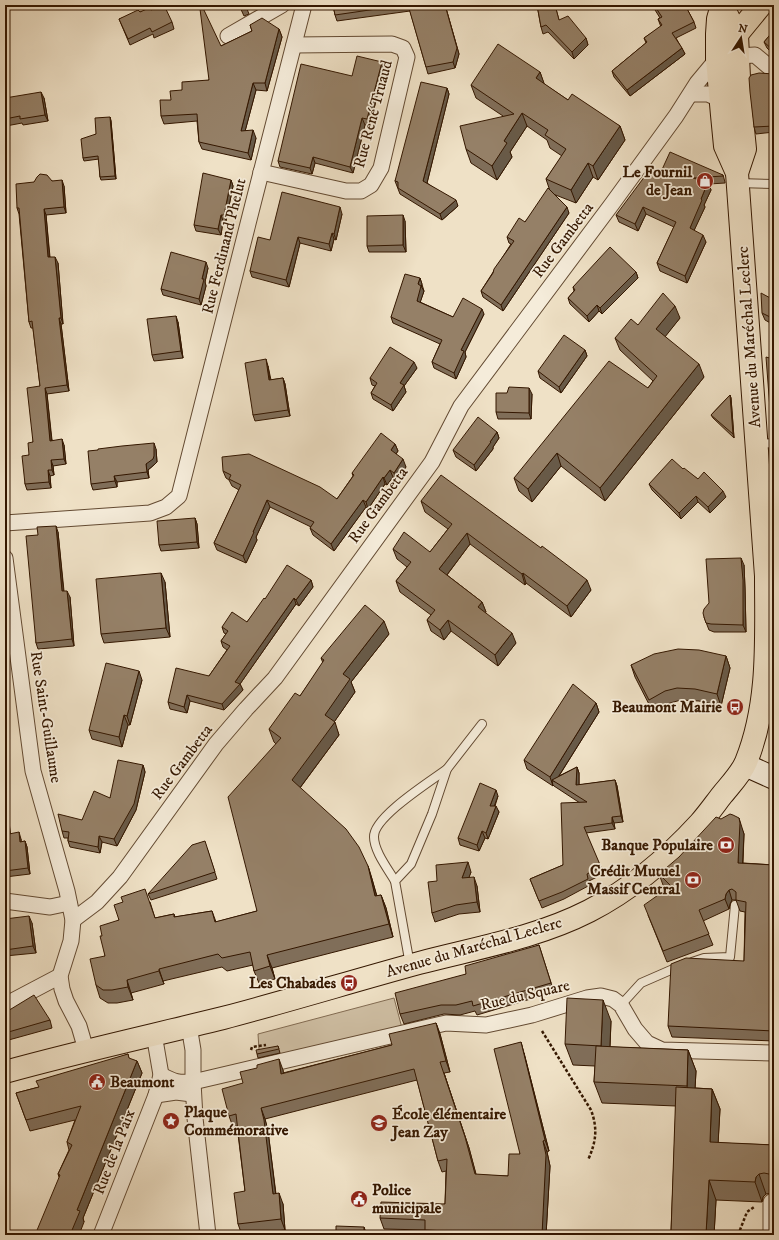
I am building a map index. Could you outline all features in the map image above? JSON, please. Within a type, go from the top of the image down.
[{"type":"main road","name":"Avenue du Maréchal Leclerc","points":[[722,5],[737,35]]},
{"type":"main road","name":"Avenue du Maréchal Leclerc","points":[[722,5],[718,19],[741,113],[745,148],[737,178]]},
{"type":"main road","points":[[728,57],[737,35],[761,5]]},
{"type":"main road","name":"Avenue du Maréchal Leclerc","points":[[5,1072],[86,1050],[189,1026],[524,936],[574,917],[608,900],[644,876],[667,857],[702,821],[745,765],[754,740],[760,713],[766,662],[765,444],[737,178],[725,146],[721,100],[728,57]]},
{"type":"main road","points":[[745,765],[774,778]]},
{"type":"street","points":[[228,36],[282,5]]},
{"type":"street","name":"Rue Ferdinand Phelut","points":[[5,523],[150,513],[166,507],[179,496],[304,5]]},
{"type":"street","name":"Rue René Truaud","points":[[261,172],[346,191],[361,191],[371,185],[381,168],[407,57],[403,48],[392,44],[294,45]]},
{"type":"street","points":[[728,57],[755,55],[774,71]]},
{"type":"street","name":"Rue Gambetta","points":[[73,920],[97,902],[120,877],[216,744],[275,678],[432,462],[461,406],[612,204],[691,94],[697,83],[728,57]]},
{"type":"street","points":[[691,94],[708,94],[721,100]]},
{"type":"street","name":"Rue Saint-Guillaume","points":[[5,558],[32,771],[67,891],[73,920],[71,941],[60,976]]},
{"type":"street","points":[[5,900],[50,907],[69,903]]},
{"type":"street","points":[[5,1005],[60,976],[62,989],[79,1026],[86,1050]]},
{"type":"street","name":"Rue du Square","points":[[193,1088],[446,1023],[486,1025],[532,1015],[587,998],[602,996],[613,999],[621,1005]]},
{"type":"street","points":[[621,1005],[635,1029],[647,1043],[662,1050],[774,1053]]},
{"type":"street","points":[[189,1026],[192,1050],[193,1088],[208,1235]]},
{"type":"street","name":"Rue de la Paix","points":[[101,1235],[156,1095],[162,1075],[154,1034]]},
{"type":"street","points":[[162,1075],[174,1082],[193,1088]]},
{"type":"street","points":[[156,1095],[193,1088]]},
{"type":"street","points":[[771,1202],[771,1235]]},
{"type":"lane","points":[[737,178],[774,184]]},
{"type":"lane","points":[[410,966],[395,881],[377,849],[374,831],[378,823],[405,799],[447,769],[482,724]]},
{"type":"lane","points":[[395,881],[411,864],[432,814],[447,769]]},
{"type":"lane","points":[[621,1005],[642,983],[677,967],[704,958],[730,957],[735,905]]},
{"type":"path","points":[[532,1015],[591,1110],[595,1121],[595,1133],[594,1146],[588,1160]]},
{"type":"shaded area","points":[[394,998],[402,1028],[260,1065],[258,1034]]},
{"type":"building","points":[[164,5],[172,22],[152,32],[150,28],[128,39],[119,19],[138,10],[140,12],[149,8],[151,10]]},
{"type":"building","points":[[240,5],[244,5],[246,6],[242,9]]},
{"type":"building","points":[[333,5],[404,5],[335,15]]},
{"type":"building","points":[[408,5],[445,5],[457,48],[453,62],[426,67]]},
{"type":"building","points":[[537,5],[555,5],[559,20],[568,16],[586,38],[572,52],[546,25],[541,27]]},
{"type":"building","points":[[654,5],[685,5],[694,22],[672,33],[682,48],[627,90],[612,71],[647,42],[644,38],[662,25],[658,19],[662,17]]},
{"type":"building","points":[[203,8],[221,46],[252,31],[250,25],[262,18],[279,29],[265,83],[253,83],[241,131],[253,130],[248,153],[199,142],[197,114],[161,116],[160,100],[171,100],[170,91],[182,90],[182,82],[209,80],[200,9]]},
{"type":"building","points":[[774,30],[774,51],[764,42]]},
{"type":"building","points":[[498,44],[540,72],[536,78],[568,100],[572,94],[620,126],[593,166],[588,163],[571,190],[546,179],[566,149],[545,135],[548,130],[522,113],[504,141],[507,143],[492,166],[466,149],[460,126],[514,114],[471,85]]},
{"type":"building","points":[[357,56],[382,62],[367,119],[362,118],[350,167],[313,157],[310,168],[278,161],[301,64],[352,76]]},
{"type":"building","points":[[759,73],[774,74],[774,126],[754,127],[749,78],[751,75]]},
{"type":"building","points":[[421,82],[447,88],[423,181],[456,200],[440,214],[398,188],[398,182],[395,181]]},
{"type":"building","points":[[41,92],[45,115],[20,119],[20,116],[5,119],[5,98]]},
{"type":"building","points":[[110,117],[115,176],[100,177],[98,156],[83,158],[81,139],[96,134],[95,118]]},
{"type":"building","points":[[770,134],[774,134],[774,167],[772,167]]},
{"type":"building","points":[[670,152],[723,175],[693,178],[708,182],[690,228],[703,235],[685,276],[657,263],[676,222],[643,207],[635,224],[616,215],[651,168],[660,174]]},
{"type":"building","points":[[203,173],[231,180],[224,215],[221,215],[218,229],[194,225]]},
{"type":"building","points":[[40,174],[47,175],[52,181],[62,180],[64,207],[44,209],[48,257],[55,257],[61,318],[59,318],[67,385],[45,388],[50,441],[62,439],[64,459],[51,460],[52,470],[48,470],[49,482],[25,484],[22,456],[29,455],[28,443],[33,442],[27,388],[40,386],[32,321],[29,322],[19,208],[17,208],[16,184],[34,182]]},
{"type":"building","points":[[548,188],[567,207],[501,305],[481,291],[494,269],[514,241],[507,237],[519,218],[525,222]]},
{"type":"building","points":[[282,192],[340,207],[334,234],[332,233],[329,244],[298,237],[286,280],[250,271],[258,237],[270,240]]},
{"type":"building","points":[[403,215],[403,245],[367,246],[367,216]]},
{"type":"building","points":[[610,247],[636,272],[600,308],[597,305],[587,316],[568,298],[575,290],[573,287]]},
{"type":"building","points":[[171,252],[206,262],[199,299],[161,289]]},
{"type":"building","points":[[405,274],[420,278],[418,284],[421,286],[417,301],[453,317],[463,298],[482,309],[461,350],[464,351],[454,373],[432,362],[442,340],[391,317]]},
{"type":"building","points":[[663,293],[675,306],[656,329],[699,364],[600,488],[557,453],[528,489],[514,478],[609,361],[648,388],[657,376],[615,338],[631,319],[638,325]]},
{"type":"building","points":[[761,293],[774,300],[774,319],[762,313]]},
{"type":"building","points":[[176,316],[181,351],[152,355],[147,319]]},
{"type":"building","points":[[564,335],[585,350],[559,387],[538,371]]},
{"type":"building","points":[[390,347],[414,362],[400,383],[404,385],[391,405],[371,393],[377,383],[370,378]]},
{"type":"building","points":[[766,357],[773,359],[774,357],[774,422],[771,422]]},
{"type":"building","points":[[266,359],[269,380],[283,378],[288,410],[253,415],[245,363]]},
{"type":"building","points":[[509,387],[529,388],[529,413],[496,412],[496,393],[507,393]]},
{"type":"building","points":[[730,395],[733,434],[711,415]]},
{"type":"building","points":[[478,417],[497,432],[474,465],[453,450]]},
{"type":"building","points":[[381,433],[395,444],[391,450],[403,459],[394,473],[390,470],[384,478],[383,477],[366,502],[363,500],[331,544],[310,528],[314,522],[267,500],[243,556],[214,543],[241,485],[229,479],[231,475],[223,471],[222,457],[249,454],[320,487],[337,499],[354,475],[352,473]]},
{"type":"building","points":[[154,443],[154,456],[153,459],[146,464],[147,472],[114,476],[115,481],[91,484],[88,451]]},
{"type":"building","points":[[672,459],[683,469],[684,468],[698,479],[704,472],[723,491],[708,507],[696,496],[679,513],[649,484]]},
{"type":"building","points":[[441,475],[541,548],[542,546],[587,580],[567,606],[467,533],[439,569],[482,602],[478,607],[512,633],[495,655],[448,620],[440,630],[427,620],[435,610],[396,581],[411,562],[393,549],[404,532],[430,552],[452,524],[421,501]]},
{"type":"building","points":[[195,518],[197,542],[159,545],[157,521]]},
{"type":"building","points":[[56,526],[62,591],[67,591],[72,639],[36,643],[26,536],[38,535],[37,527]]},
{"type":"building","points":[[741,558],[743,580],[743,625],[706,623],[703,613],[704,609],[709,603],[706,559]]},
{"type":"building","points":[[287,565],[311,580],[296,600],[294,598],[235,682],[240,684],[222,704],[187,695],[184,707],[168,702],[176,668],[209,676],[230,646],[221,641],[228,631],[222,627],[232,612],[247,622],[264,598],[265,599]]},
{"type":"building","points":[[161,573],[166,628],[101,634],[96,579]]},
{"type":"building","points":[[365,605],[384,621],[343,674],[350,679],[325,715],[335,722],[292,780],[346,829],[359,847],[368,866],[375,896],[381,895],[389,924],[267,955],[270,966],[254,971],[250,952],[222,958],[218,954],[159,969],[159,971],[127,980],[128,987],[103,990],[96,985],[90,959],[105,956],[100,936],[102,936],[100,926],[119,920],[114,905],[123,902],[121,897],[145,889],[155,918],[174,914],[174,917],[212,911],[215,922],[257,911],[228,797],[281,738],[269,729],[295,693],[300,696],[324,660],[321,658]]},
{"type":"building","points":[[678,649],[699,650],[726,656],[717,694],[695,689],[677,688],[665,691],[649,700],[631,665],[654,654]]},
{"type":"building","points":[[106,663],[139,671],[127,716],[124,715],[119,737],[89,730]]},
{"type":"building","points":[[573,684],[596,703],[550,777],[524,760]]},
{"type":"building","points":[[118,760],[143,765],[134,804],[114,839],[99,836],[98,847],[68,841],[69,832],[62,831],[58,814],[82,820],[94,791],[110,798]]},
{"type":"building","points":[[577,767],[576,785],[615,780],[621,816],[612,817],[612,823],[584,827],[601,867],[587,874],[588,879],[562,892],[539,901],[530,879],[563,865],[561,803],[587,802],[552,780]]},
{"type":"building","points":[[480,783],[496,790],[490,806],[496,806],[486,833],[482,831],[477,845],[458,838]]},
{"type":"building","points":[[730,814],[739,818],[740,823],[738,863],[774,865],[774,1031],[668,1026],[671,964],[686,958],[744,961],[746,902],[736,900],[736,892],[732,889],[729,890],[725,899],[699,910],[709,934],[663,951],[644,905],[671,886],[659,874],[679,857],[716,817],[721,819]]},
{"type":"building","points":[[5,815],[9,834],[19,832],[20,842],[25,841],[28,868],[5,871]]},
{"type":"building","points":[[205,841],[215,872],[148,894],[192,845]]},
{"type":"building","points":[[468,862],[462,878],[474,877],[477,902],[456,905],[432,913],[428,882],[437,881],[436,865]]},
{"type":"building","points":[[29,916],[33,946],[5,950],[5,919]]},
{"type":"building","points":[[539,945],[551,983],[473,1006],[472,1001],[456,1005],[441,1005],[400,1014],[395,993],[466,974],[465,966]]},
{"type":"building","points":[[34,995],[50,1020],[5,1033],[5,1012]]},
{"type":"building","points":[[567,998],[603,1000],[601,1046],[565,1044]]},
{"type":"building","points":[[436,1023],[446,1061],[440,1062],[465,1137],[475,1174],[508,1176],[509,1154],[520,1154],[494,1049],[521,1042],[545,1140],[543,1141],[546,1155],[542,1235],[472,1235],[472,1232],[425,1230],[425,1220],[380,1218],[381,1202],[445,1204],[447,1159],[438,1161],[414,1069],[261,1108],[264,1120],[273,1194],[279,1193],[281,1219],[238,1224],[234,1193],[245,1191],[236,1114],[229,1116],[222,1089],[243,1083],[240,1072],[257,1068],[257,1065],[279,1059],[281,1074],[392,1045],[389,1034]]},
{"type":"building","points":[[278,1046],[279,1049],[257,1054],[256,1050]]},
{"type":"building","points":[[596,1046],[688,1050],[687,1086],[594,1082]]},
{"type":"building","points":[[128,1054],[129,1058],[137,1061],[77,1210],[80,1211],[70,1235],[35,1235],[60,1175],[58,1174],[72,1145],[67,1142],[81,1106],[26,1120],[16,1093],[39,1087],[36,1081]]},
{"type":"building","points":[[676,1087],[712,1089],[710,1142],[774,1145],[774,1182],[769,1174],[764,1173],[759,1174],[756,1177],[755,1182],[709,1180],[706,1234],[671,1232]]},
{"type":"building","points":[[336,1226],[364,1227],[364,1235],[336,1235]]},
{"type":"building","points":[[650,1231],[685,1232],[685,1235],[649,1235]]},
{"type":"place","name":"Le Fournil de Jean","points":[[705,181]]},
{"type":"place","name":"Beaumont Mairie","points":[[735,707]]},
{"type":"place","name":"Banque Populaire","points":[[726,845]]},
{"type":"place","name":"Crédit Mutuel Massif Central","points":[[693,880]]},
{"type":"place","name":"Les Chabades","points":[[349,983]]},
{"type":"place","name":"Beaumont","points":[[97,1082]]},
{"type":"place","name":"Plaque Commémorative","points":[[171,1121]]},
{"type":"place","name":"École élémentaire Jean Zay","points":[[379,1123]]},
{"type":"place","name":"Police municipale","points":[[359,1199]]}]
